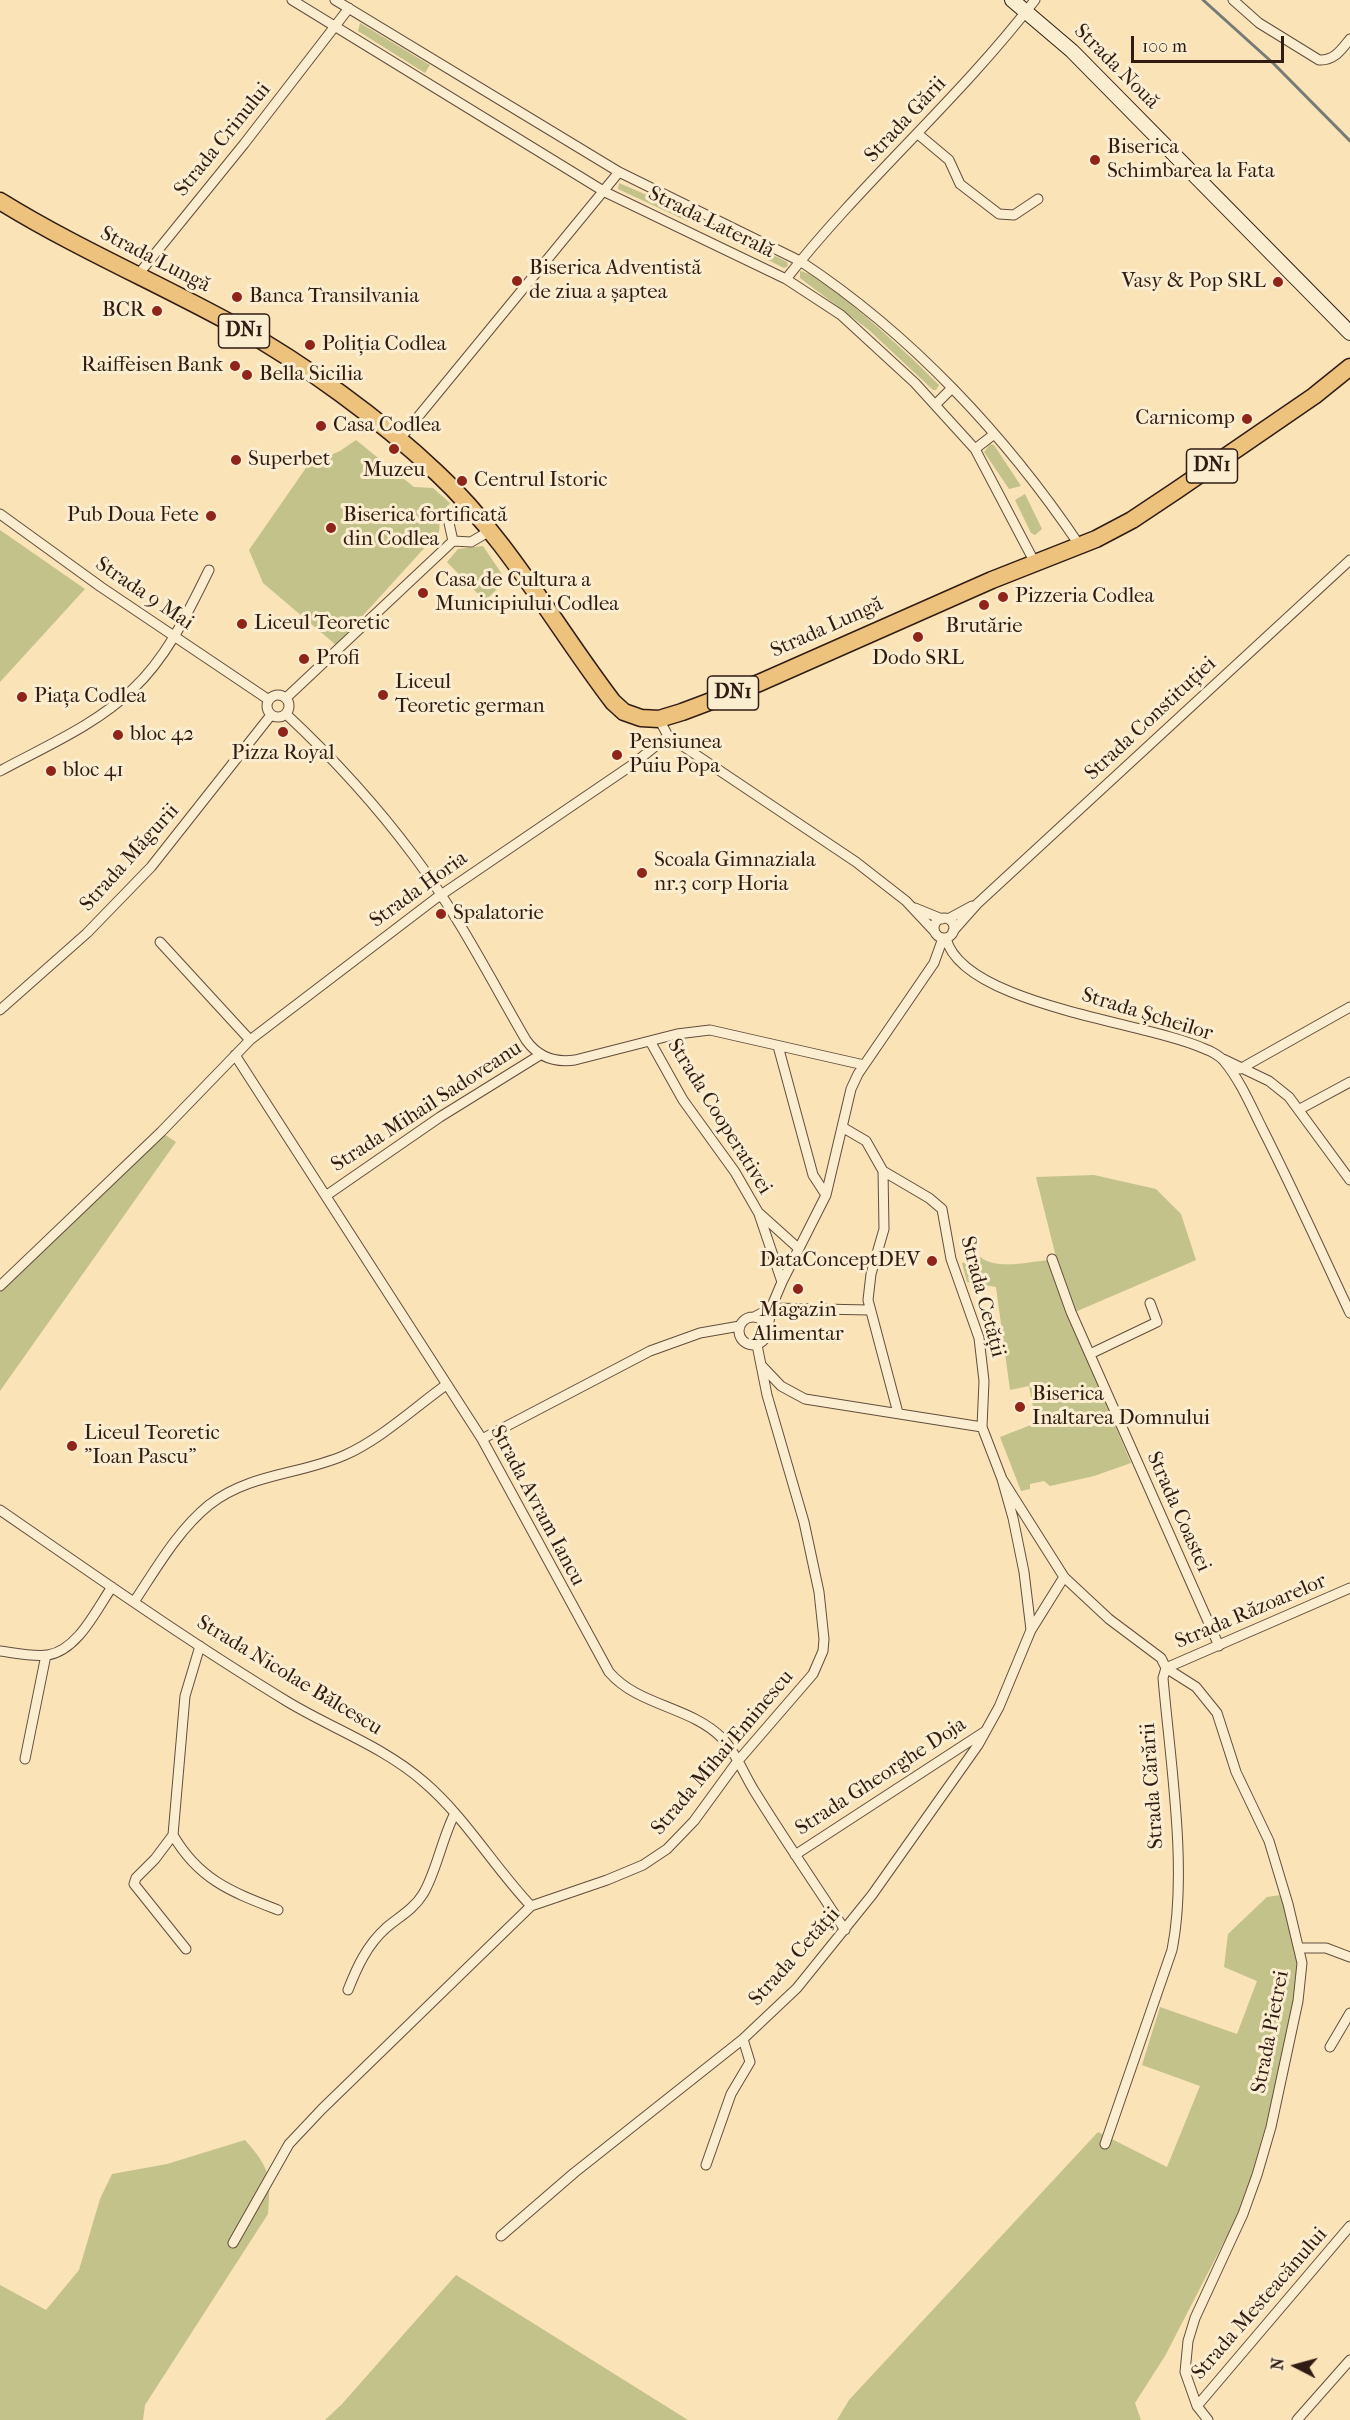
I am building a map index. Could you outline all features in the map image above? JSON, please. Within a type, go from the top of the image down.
[{"type":"highway","name":"Strada Lungă","points":[[0,201],[72,243],[236,327],[295,363],[399,440],[463,499],[613,702],[632,715],[659,718],[698,707],[759,683],[1035,562],[1080,546],[1132,520],[1314,396],[1350,367]]},
{"type":"highway","name":"Strada Lungă","points":[[1314,396],[1350,377]]},
{"type":"main road","name":"Strada Nouă","points":[[1012,0],[1031,5],[1072,51],[1345,323],[1350,333]]},
{"type":"street","name":"Strada Laterală","points":[[292,0],[605,192],[786,279],[841,315],[869,339],[975,449],[1035,562]]},
{"type":"street","name":"Strada Laterală","points":[[335,0],[619,172],[800,261],[883,323],[952,388],[1041,489],[1080,546]]},
{"type":"street","points":[[1233,0],[1259,23],[1319,60],[1327,60],[1336,55],[1350,39]]},
{"type":"street","name":"Strada Gării","points":[[786,279],[1031,5]]},
{"type":"street","name":"Strada Crinului","points":[[137,276],[349,8]]},
{"type":"street","points":[[918,134],[949,160],[960,184],[999,214],[1014,214],[1038,199]]},
{"type":"street","points":[[399,440],[605,192],[619,172]]},
{"type":"street","points":[[935,405],[952,388]]},
{"type":"street","points":[[975,449],[993,435]]},
{"type":"street","points":[[453,541],[449,523],[463,499]]},
{"type":"street","name":"Strada 9 Mai","points":[[0,514],[269,700]]},
{"type":"street","points":[[286,698],[453,541],[471,542],[488,532]]},
{"type":"street","name":"Strada Constituției","points":[[941,936],[954,931],[976,904],[1350,560]]},
{"type":"street","points":[[0,771],[77,728],[124,698],[175,637],[209,570]]},
{"type":"street","points":[[277,695],[286,698],[289,704],[286,714],[277,717],[271,715],[267,706],[269,700],[277,695]]},
{"type":"street","points":[[286,714],[366,797],[415,857],[441,895],[526,1040],[540,1056]]},
{"type":"street","name":"Strada Măgurii","points":[[0,1011],[87,933],[151,867],[271,715]]},
{"type":"street","name":"Strada Șcheilor","points":[[659,718],[668,736],[832,845],[913,908],[941,936],[956,958],[981,979],[1003,990],[1088,1016],[1165,1035],[1206,1049],[1223,1059],[1286,1174],[1350,1313]]},
{"type":"street","name":"Strada Horia","points":[[0,1286],[161,1132],[250,1040],[441,895],[632,765],[668,736]]},
{"type":"street","name":"Strada Constituției","points":[[945,919],[976,904]]},
{"type":"street","name":"Strada Șcheilor","points":[[913,908],[945,919]]},
{"type":"street","points":[[869,1310],[771,1308],[745,1319],[740,1326],[739,1335],[744,1342],[757,1345],[764,1340],[771,1308],[782,1282],[826,1195],[851,1089],[864,1065],[934,963],[941,936],[935,924],[945,919],[954,925],[954,931]]},
{"type":"street","points":[[160,942],[250,1040]]},
{"type":"street","points":[[1232,1074],[1350,1007]]},
{"type":"street","name":"Strada Mihail Sadoveanu","points":[[327,1195],[440,1117],[540,1056],[558,1061],[575,1060],[687,1032],[710,1030],[864,1065]]},
{"type":"street","name":"Strada Cooperativei","points":[[650,1041],[683,1100],[735,1172],[758,1212],[782,1282]]},
{"type":"street","points":[[778,1046],[813,1175],[826,1195]]},
{"type":"street","name":"Strada Avram Iancu","points":[[235,1055],[482,1439],[609,1672],[623,1687],[708,1726],[730,1748],[795,1855],[846,1930]]},
{"type":"street","points":[[1223,1059],[1269,1081],[1300,1109],[1350,1180]]},
{"type":"street","points":[[1300,1109],[1350,1082]]},
{"type":"street","points":[[842,1127],[866,1141],[883,1171],[884,1229],[871,1274],[869,1310],[898,1413]]},
{"type":"street","name":"Strada Cetății","points":[[883,1171],[929,1198],[942,1209],[951,1259],[979,1338],[984,1382],[982,1427],[1002,1479],[1020,1550],[1030,1630]]},
{"type":"street","name":"Strada Cooperativei","points":[[758,1212],[798,1248]]},
{"type":"street","name":"Strada Coastei","points":[[1052,1259],[1090,1354],[1219,1646]]},
{"type":"street","points":[[1090,1354],[1157,1322],[1150,1303]]},
{"type":"street","points":[[754,1317],[761,1319],[768,1329]]},
{"type":"street","points":[[482,1439],[650,1351],[700,1333],[740,1326]]},
{"type":"street","name":"Strada Mihai Eminescu","points":[[234,2243],[289,2144],[531,1906],[608,1880],[642,1865],[667,1849],[694,1821],[737,1762],[797,1696],[813,1674],[823,1651],[824,1639],[814,1565],[757,1345]]},
{"type":"street","points":[[762,1365],[781,1386],[805,1400],[982,1427]]},
{"type":"street","points":[[134,1602],[192,1522],[209,1505],[251,1482],[328,1461],[360,1448],[446,1385]]},
{"type":"street","points":[[1002,1479],[1064,1577],[1109,1619],[1161,1658],[1166,1668]]},
{"type":"street","name":"Strada Nicolae Bălcescu","points":[[0,1510],[200,1646],[312,1716],[390,1756],[425,1783],[455,1813],[500,1873],[531,1906]]},
{"type":"street","name":"Strada Cetății","points":[[501,2236],[574,2173],[743,2039],[797,1988],[846,1930],[988,1729],[1030,1630],[1064,1577]]},
{"type":"street","points":[[0,1652],[46,1655],[66,1647],[77,1638],[112,1587]]},
{"type":"street","name":"Strada Răzoarelor","points":[[1166,1668],[1350,1588]]},
{"type":"street","points":[[186,1948],[134,1884],[136,1878],[155,1859],[173,1835],[185,1696],[200,1646]]},
{"type":"street","points":[[25,1759],[46,1655]]},
{"type":"street","name":"Strada Pietrei","points":[[1166,1668],[1196,1687],[1216,1713],[1236,1772],[1269,1841],[1299,1948],[1302,1982],[1271,2127],[1244,2214],[1195,2318],[1188,2341],[1185,2372],[1197,2406],[1208,2420]]},
{"type":"street","name":"Strada Cărării","points":[[1105,2144],[1176,1933],[1176,1833],[1163,1678],[1166,1668]]},
{"type":"street","name":"Strada Gheorghe Doja","points":[[795,1855],[988,1729]]},
{"type":"street","points":[[348,1990],[359,1964],[374,1941],[408,1912],[423,1895],[455,1813]]},
{"type":"street","points":[[173,1835],[182,1850],[217,1885],[278,1910]]},
{"type":"street","points":[[1299,1948],[1326,1948],[1350,1957]]},
{"type":"street","points":[[1330,2047],[1350,2013]]},
{"type":"street","points":[[706,2165],[731,2094],[750,2062],[743,2039]]},
{"type":"street","name":"Strada Mesteacănului","points":[[1197,2406],[1350,2226]]},
{"type":"street","points":[[1297,2420],[1350,2360]]},
{"type":"shaded area","points":[[360,23],[430,65],[425,73],[358,31]]},
{"type":"shaded area","points":[[619,183],[691,214],[692,219],[687,221],[618,189]]},
{"type":"shaded area","points":[[736,236],[787,262],[788,266],[784,268],[732,242]]},
{"type":"shaded area","points":[[800,271],[829,287],[871,321],[939,385],[936,390],[933,390],[869,330],[800,278]]},
{"type":"shaded area","points":[[356,440],[414,487],[433,488],[450,503],[440,519],[439,532],[336,645],[263,583],[249,550],[308,465],[340,451]]},
{"type":"shaded area","points":[[990,444],[994,445],[1021,486],[1009,489],[984,452]]},
{"type":"shaded area","points":[[1025,494],[1042,529],[1035,535],[1031,533],[1015,500]]},
{"type":"shaded area","points":[[0,530],[85,589],[0,682]]},
{"type":"shaded area","points":[[483,546],[506,580],[485,601],[447,562],[458,549]]},
{"type":"shaded area","points":[[161,1132],[176,1142],[0,1391],[0,1288]]},
{"type":"shaded area","points":[[1094,1175],[1156,1189],[1181,1214],[1196,1260],[1075,1312],[1056,1257],[1036,1177]]},
{"type":"shaded area","points":[[980,1257],[987,1261],[1004,1264],[1049,1260],[1068,1315],[1131,1463],[1094,1476],[1050,1486],[1044,1481],[1030,1484],[1030,1489],[1021,1491],[1000,1437],[1036,1423],[1029,1386],[1010,1390],[996,1287],[967,1282],[962,1263]]},
{"type":"shaded area","points":[[1281,1895],[1296,1950],[1299,1977],[1267,2121],[1243,2205],[1165,2356],[1135,2403],[1141,2420],[837,2420],[849,2400],[1098,2132],[1167,2167],[1200,2086],[1142,2065],[1160,2007],[1237,2034],[1257,1981],[1224,1967],[1228,1934],[1267,1897]]},
{"type":"shaded area","points":[[245,2140],[260,2158],[267,2173],[269,2181],[268,2214],[145,2405],[143,2420],[0,2420],[0,2285],[46,2310],[79,2270],[100,2199],[112,2174],[167,2164]]},
{"type":"shaded area","points":[[456,2275],[688,2420],[325,2420],[342,2404]]},
{"type":"waterway","points":[[1203,0],[1274,64],[1350,141]]},
{"type":"place","name":"Biserica Schimbarea la Fata","points":[[1095,160]]},
{"type":"place","name":"Biserica Adventistă de ziua a șaptea","points":[[517,281]]},
{"type":"place","name":"Vasy & Pop SRL","points":[[1278,282]]},
{"type":"place","name":"Banca Transilvania","points":[[237,297]]},
{"type":"place","name":"BCR","points":[[157,311]]},
{"type":"place","name":"Poliția Codlea","points":[[310,345]]},
{"type":"place","name":"Raiffeisen Bank","points":[[235,366]]},
{"type":"place","name":"Bella Sicilia","points":[[247,375]]},
{"type":"place","name":"Carnicomp","points":[[1247,419]]},
{"type":"place","name":"Casa Codlea","points":[[321,426]]},
{"type":"place","name":"Muzeu","points":[[394,449]]},
{"type":"place","name":"Superbet","points":[[236,460]]},
{"type":"place","name":"Centrul Istoric","points":[[462,481]]},
{"type":"place","name":"Pub Doua Fete","points":[[211,516]]},
{"type":"place","name":"Biserica fortificată din Codlea","points":[[331,528]]},
{"type":"place","name":"Casa de Cultura a Municipiului Codlea","points":[[423,593]]},
{"type":"place","name":"Pizzeria Codlea","points":[[1003,597]]},
{"type":"place","name":"Brutărie","points":[[984,605]]},
{"type":"place","name":"Liceul Teoretic","points":[[242,624]]},
{"type":"place","name":"Dodo SRL","points":[[918,637]]},
{"type":"place","name":"Profi","points":[[304,659]]},
{"type":"place","name":"Liceul Teoretic german","points":[[383,695]]},
{"type":"place","name":"Piața Codlea","points":[[22,697]]},
{"type":"place","name":"Pizza Royal","points":[[283,732]]},
{"type":"place","name":"bloc 42","points":[[118,735]]},
{"type":"place","name":"Pensiunea Puiu Popa","points":[[617,755]]},
{"type":"place","name":"bloc 41","points":[[51,771]]},
{"type":"place","name":"Scoala Gimnaziala nr.3 corp Horia","points":[[642,873]]},
{"type":"place","name":"Spalatorie","points":[[441,914]]},
{"type":"place","name":"DataConceptDEV","points":[[932,1261]]},
{"type":"place","name":"Magazin Alimentar","points":[[798,1289]]},
{"type":"place","name":"Biserica Inaltarea Domnului","points":[[1020,1407]]},
{"type":"place","name":"Liceul Teoretic \"Ioan Pascu\"","points":[[72,1446]]}]
